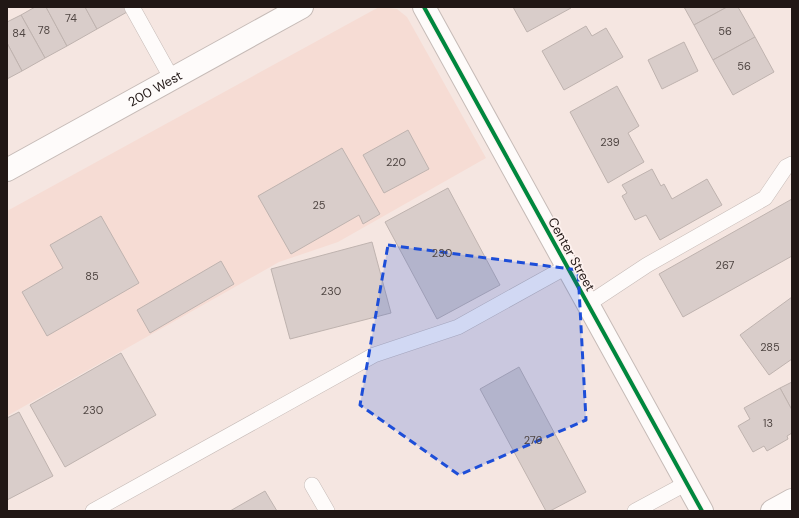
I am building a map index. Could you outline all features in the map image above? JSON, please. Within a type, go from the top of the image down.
[{"type":"street","name":"200 West","points":[[7,170],[302,7]]},
{"type":"street","name":"Center Street","points":[[424,7],[702,511]]},
{"type":"street","points":[[772,511],[792,500]]},
{"type":"lane","points":[[132,7],[172,79]]},
{"type":"lane","points":[[588,304],[647,265],[765,198],[786,167],[792,164]]},
{"type":"lane","points":[[93,511],[374,355],[458,327],[568,266]]},
{"type":"lane","points":[[635,511],[687,483]]},
{"type":"lane","points":[[312,485],[327,511]]},
{"type":"highlighted area","points":[[388,245],[578,270],[586,420],[459,475],[360,405]]},
{"type":"shaded area","points":[[379,7],[397,9],[407,17],[486,158],[338,242],[279,262],[7,416],[7,211]]},
{"type":"building","points":[[35,7],[46,7],[67,46],[45,58],[21,15]]},
{"type":"building","points":[[46,7],[85,7],[97,29],[67,46]]},
{"type":"building","points":[[85,7],[124,7],[127,12],[97,29]]},
{"type":"building","points":[[513,7],[571,7],[571,8],[527,32]]},
{"type":"building","points":[[684,7],[727,7],[694,25]]},
{"type":"building","points":[[727,7],[738,7],[755,37],[713,60],[694,25]]},
{"type":"building","points":[[21,15],[45,58],[22,71],[7,43],[7,22]]},
{"type":"building","points":[[586,26],[592,36],[606,28],[623,57],[564,90],[542,51]]},
{"type":"building","points":[[755,37],[774,72],[733,95],[713,60]]},
{"type":"building","points":[[684,42],[698,71],[662,89],[648,60]]},
{"type":"building","points":[[7,43],[22,71],[7,79]]},
{"type":"building","points":[[617,86],[639,126],[628,133],[644,162],[608,183],[570,112]]},
{"type":"building","points":[[408,130],[429,169],[384,193],[363,155]]},
{"type":"building","points":[[342,148],[380,214],[363,224],[359,215],[291,254],[258,196]]},
{"type":"building","points":[[652,169],[661,186],[664,184],[672,199],[707,179],[722,205],[660,240],[646,215],[635,220],[622,196],[627,193],[622,185]]},
{"type":"building","points":[[448,188],[500,285],[437,319],[385,222]]},
{"type":"building","points":[[792,199],[792,256],[683,317],[659,274]]},
{"type":"building","points":[[101,216],[139,283],[47,336],[22,292],[63,268],[50,245]]},
{"type":"building","points":[[372,242],[391,313],[290,339],[271,269]]},
{"type":"building","points":[[221,261],[234,284],[150,333],[137,310]]},
{"type":"building","points":[[792,297],[792,359],[769,375],[740,335]]},
{"type":"building","points":[[121,353],[156,415],[65,467],[30,405]]},
{"type":"building","points":[[519,367],[586,492],[550,511],[546,511],[480,389]]},
{"type":"building","points":[[792,382],[792,410],[780,388]]},
{"type":"building","points":[[780,388],[792,410],[792,433],[787,436],[788,439],[767,451],[764,446],[753,452],[738,426],[750,419],[744,408]]},
{"type":"building","points":[[19,412],[53,476],[7,500],[7,418]]},
{"type":"building","points":[[265,491],[277,511],[230,511]]},
{"type":"cycle path","points":[[424,7],[702,511]]}]
